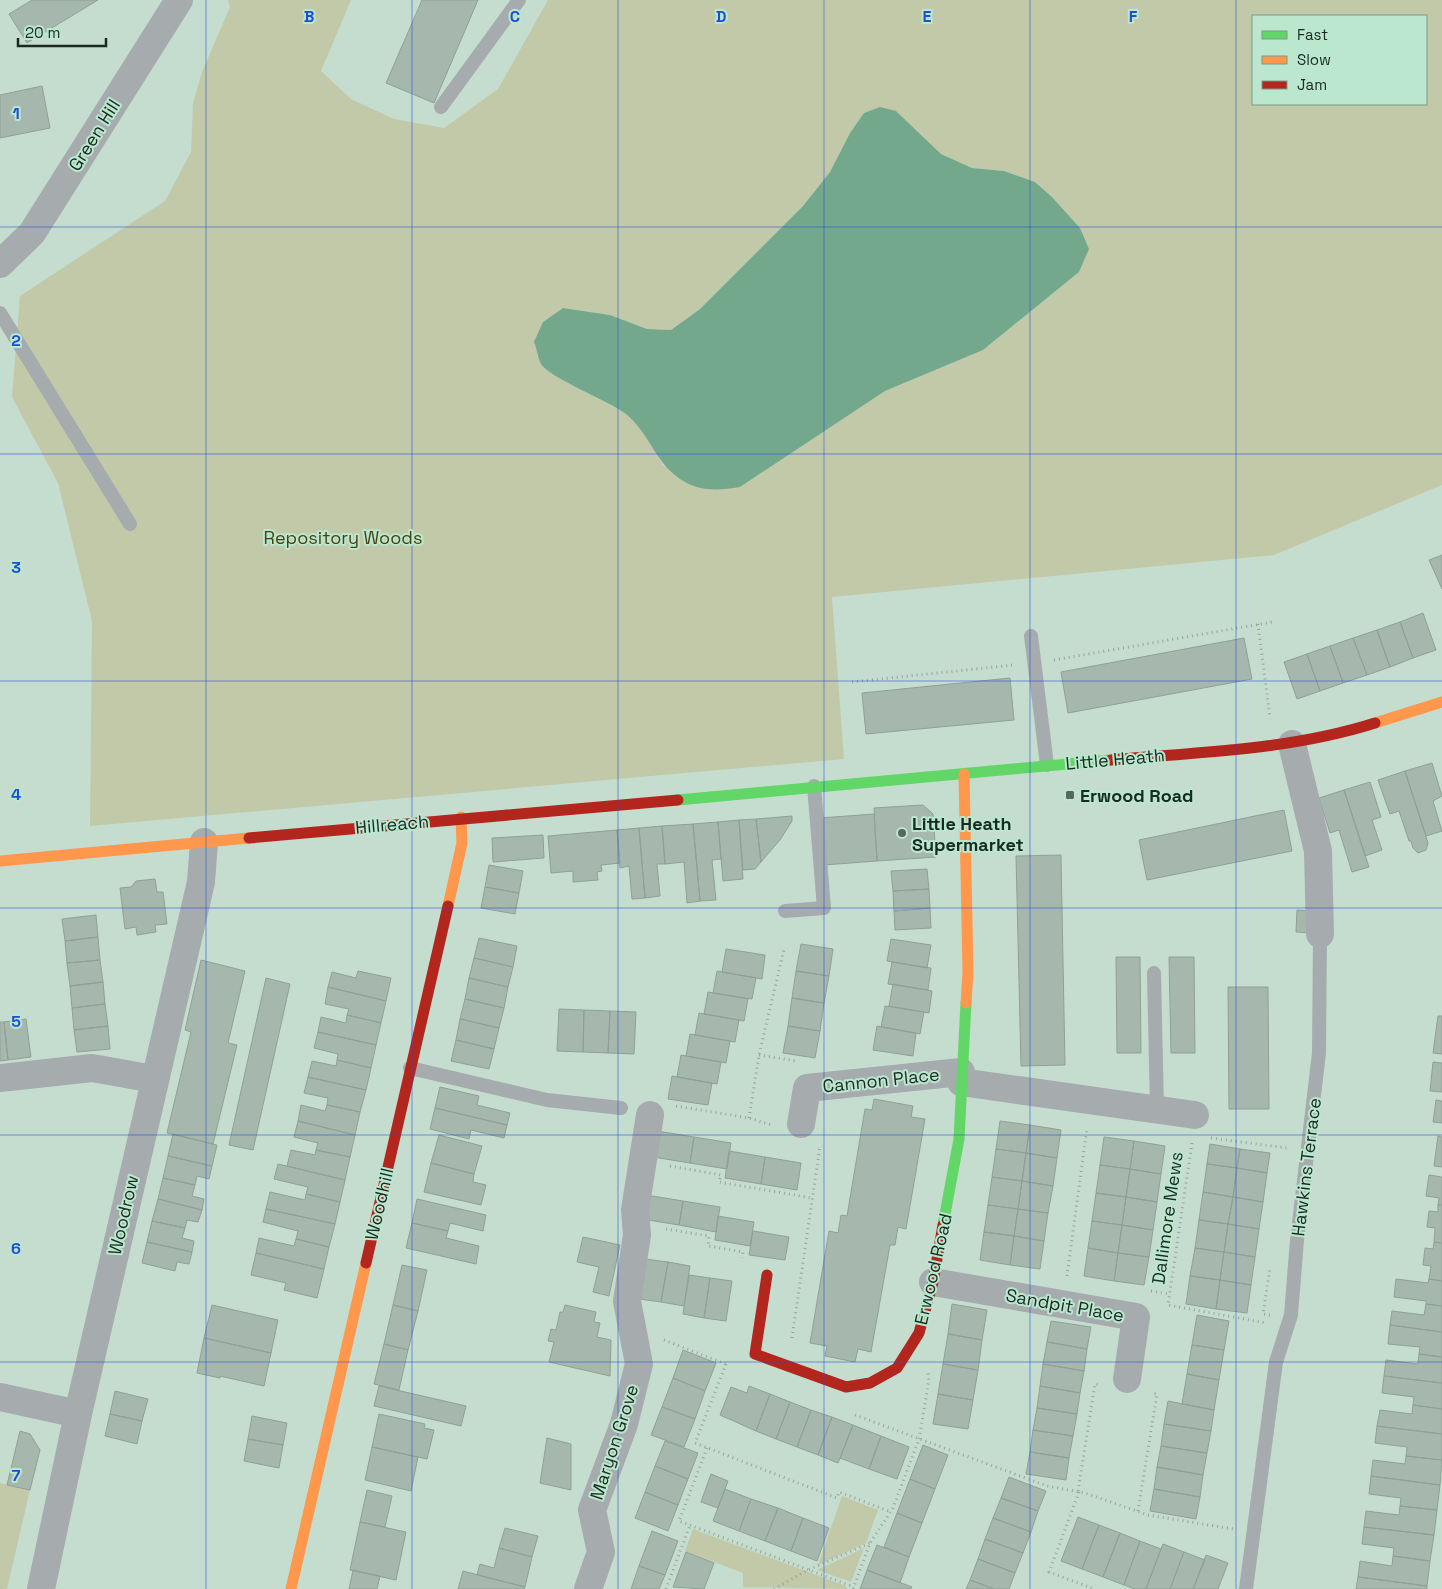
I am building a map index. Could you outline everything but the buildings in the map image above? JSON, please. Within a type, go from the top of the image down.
[{"type":"street","name":"Green Hill","points":[[0,264],[8,259],[32,233],[179,0]]},
{"type":"street","name":"Little Heath","points":[[784,789],[1292,744],[1340,734],[1442,702]]},
{"type":"street","name":"Hawkins Terrace","points":[[1292,744],[1318,850],[1320,934]]},
{"type":"street","name":"Erwood Road","points":[[767,1275],[755,1354],[846,1387],[870,1383],[897,1368],[919,1333],[933,1282],[959,1138],[968,972],[964,774]]},
{"type":"street","name":"Hillreach","points":[[0,861],[784,789]]},
{"type":"street","name":"Woodhill","points":[[291,1589],[462,843],[461,818]]},
{"type":"street","name":"Woodrow","points":[[41,1589],[78,1414],[154,1078],[202,882],[204,842]]},
{"type":"street","points":[[0,1078],[92,1068],[154,1078]]},
{"type":"street","points":[[961,1077],[1158,1109],[1194,1125]]},
{"type":"street","name":"Cannon Place","points":[[790,1125],[807,1088],[961,1077]]},
{"type":"street","name":"Maryon Grove","points":[[588,1589],[601,1552],[592,1510],[624,1424],[640,1364],[627,1302],[636,1235],[635,1210],[642,1162],[661,1110]]},
{"type":"street","name":"Sandpit Place","points":[[933,1282],[1136,1317],[1126,1385]]},
{"type":"street","points":[[0,1397],[78,1414]]},
{"type":"lane","points":[[441,107],[518,0]]},
{"type":"lane","points":[[0,313],[130,524]]},
{"type":"lane","points":[[1031,636],[1047,765]]},
{"type":"lane","points":[[785,911],[824,908],[814,786]]},
{"type":"lane","name":"Hawkins Terrace","points":[[1246,1589],[1276,1362],[1291,1315],[1297,1240],[1319,1053],[1320,934]]},
{"type":"lane","points":[[1154,973],[1158,1109]]},
{"type":"lane","points":[[410,1068],[547,1100],[620,1108]]},
{"type":"path","points":[[852,682],[1034,663],[1272,622]]},
{"type":"path","points":[[1258,624],[1271,722]]},
{"type":"path","points":[[749,1118],[759,1055],[784,949]]},
{"type":"path","points":[[661,1110],[749,1118],[763,1123],[790,1125],[821,1137],[788,1366]]},
{"type":"path","name":"Dallimore Mews","points":[[1194,1125],[1168,1305],[1253,1320]]},
{"type":"path","points":[[1067,1278],[1087,1128]]},
{"type":"path","points":[[642,1162],[720,1174],[719,1182],[812,1198]]},
{"type":"path","points":[[636,1225],[710,1236],[708,1246],[743,1252],[742,1261]]},
{"type":"path","points":[[793,1270],[802,1271]]},
{"type":"path","points":[[1057,1277],[1076,1280]]},
{"type":"path","points":[[1141,1290],[1169,1294]]},
{"type":"path","points":[[631,1327],[735,1368]]},
{"type":"path","points":[[707,1448],[679,1521],[854,1588],[870,1543],[891,1512],[919,1439],[929,1380],[919,1333]]},
{"type":"path","points":[[726,1364],[695,1443],[837,1498],[839,1492],[891,1512]]},
{"type":"path","points":[[1094,1589],[1049,1572],[1078,1491],[1095,1384],[1126,1385],[1158,1394],[1138,1511]]},
{"type":"path","points":[[850,1413],[1047,1486],[1078,1491],[1138,1511],[1253,1532]]},
{"type":"path","points":[[666,1589],[690,1525]]},
{"type":"path","points":[[774,1589],[808,1570],[870,1543]]},
{"type":"green space","name":"Repository Woods","points":[[228,0],[351,0],[321,71],[351,99],[394,119],[444,128],[498,89],[548,0],[1442,0],[1442,485],[1274,555],[832,597],[844,759],[90,826],[92,621],[58,483],[12,397],[20,296],[165,201],[191,152],[193,103],[202,72],[230,7]],"holes":[[[896,111],[941,154],[972,168],[1004,171],[1035,182],[1052,197],[1080,228],[1079,272],[983,350],[885,391],[740,487],[663,465],[644,431],[625,413],[567,382],[542,365],[543,322],[563,308],[610,315],[647,329],[671,330],[700,309],[803,206],[830,172],[850,133]]]},
{"type":"green space","points":[[0,1483],[30,1490],[7,1589],[0,1589]]},
{"type":"green space","points":[[842,1496],[878,1510],[866,1543],[818,1565]]},
{"type":"green space","points":[[693,1529],[846,1586],[847,1589],[743,1587],[743,1573],[685,1551]]},
{"type":"green space","points":[[864,1548],[851,1582],[817,1570]]},
{"type":"shaded area","points":[[880,107],[896,111],[941,154],[972,168],[1004,171],[1035,182],[1052,197],[1080,228],[1089,249],[1079,272],[983,350],[885,391],[740,487],[705,489],[685,482],[675,475],[660,459],[642,432],[626,414],[567,383],[541,364],[534,342],[543,322],[563,308],[610,315],[647,329],[671,330],[700,309],[803,206],[830,172],[850,133],[864,113]]},
{"type":"traffic: fast","points":[[678,800],[1111,760]]},
{"type":"traffic: fast","points":[[943,1225],[959,1139],[966,1003]]},
{"type":"traffic: slow","points":[[1375,723],[1442,702]]},
{"type":"traffic: slow","points":[[964,774],[968,972],[966,1003]]},
{"type":"traffic: slow","points":[[448,906],[462,843],[461,817]]},
{"type":"traffic: slow","points":[[0,861],[249,838]]},
{"type":"traffic: slow","points":[[291,1589],[366,1263]]},
{"type":"traffic: jam","points":[[1111,760],[1244,749],[1310,739],[1375,723]]},
{"type":"traffic: jam","points":[[249,838],[678,800]]},
{"type":"traffic: jam","points":[[366,1263],[448,906]]},
{"type":"traffic: jam","points":[[767,1275],[755,1354],[846,1387],[870,1383],[897,1368],[919,1333],[933,1282],[943,1225]]},
{"type":"place","name":"Erwood Road","points":[[1070,795]]},
{"type":"place","name":"Little Heath Supermarket","points":[[902,833]]}]
